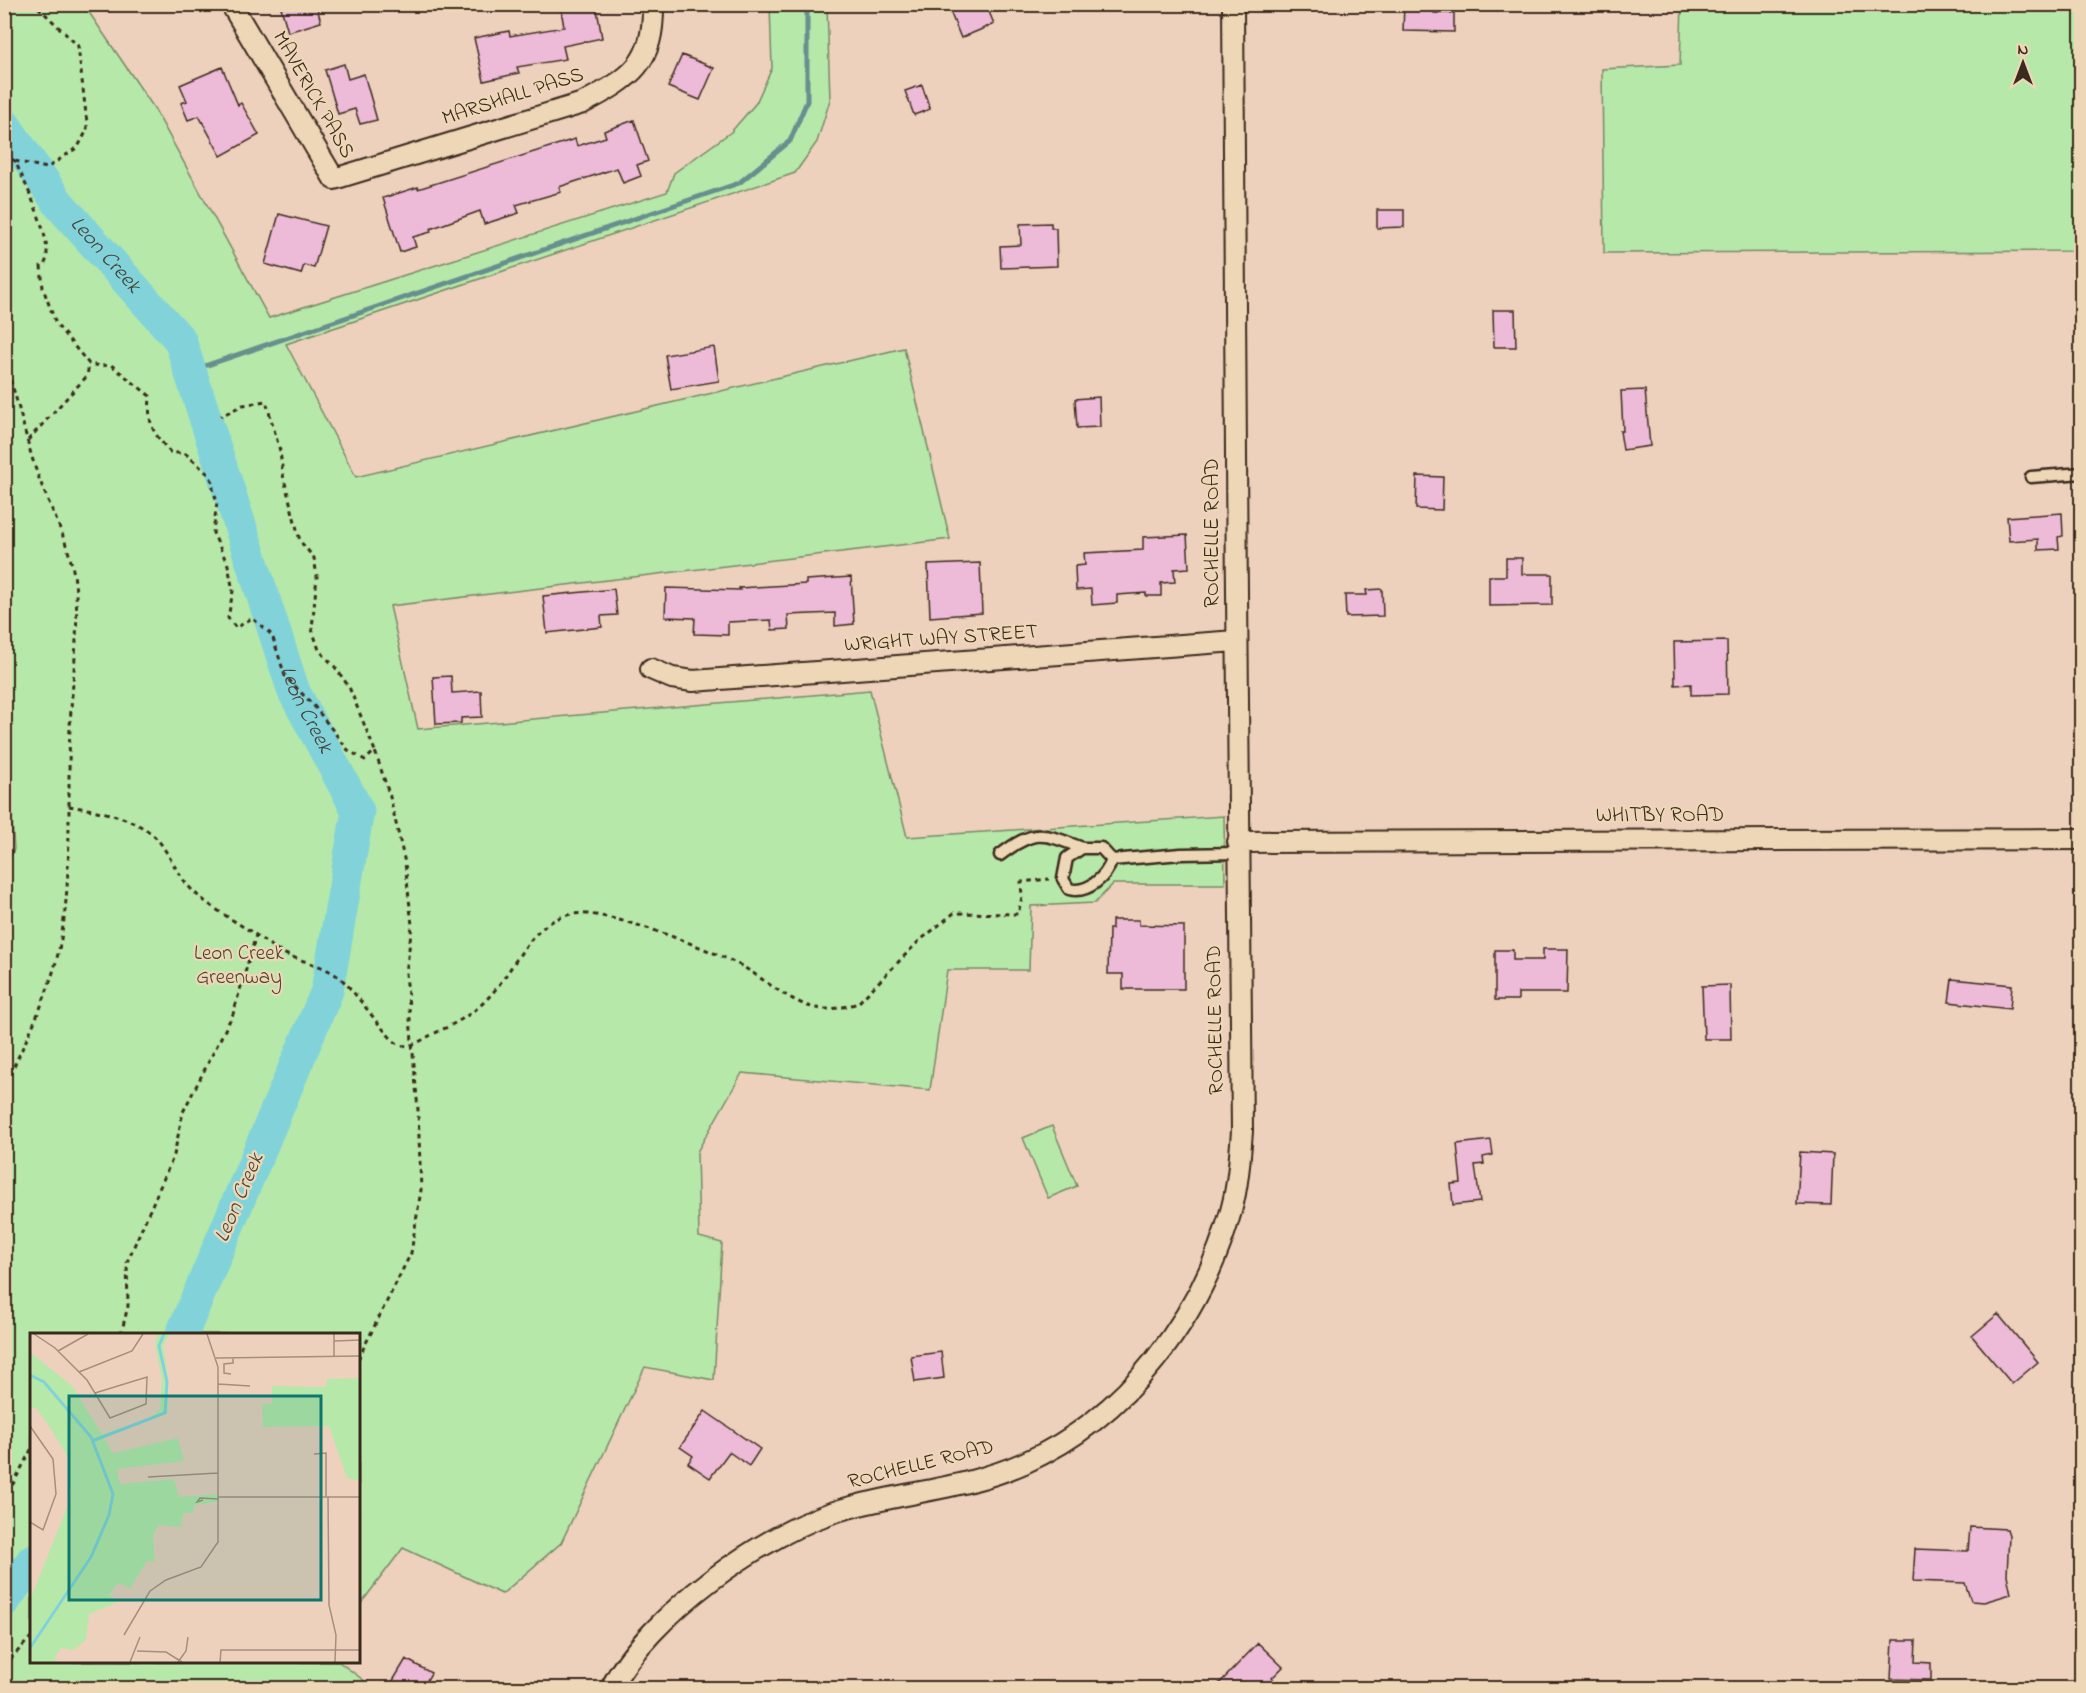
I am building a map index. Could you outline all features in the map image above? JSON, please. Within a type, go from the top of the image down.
[{"type":"street","name":"MAVERICK PASS","points":[[231,4],[334,179]]},
{"type":"street","name":"MARSHALL PASS","points":[[334,179],[583,103],[619,84],[637,67],[649,47],[654,4]]},
{"type":"street","name":"ROCHELLE ROAD","points":[[611,1689],[637,1650],[666,1619],[732,1566],[770,1541],[801,1525],[843,1509],[950,1487],[1023,1463],[1054,1448],[1091,1424],[1125,1393],[1179,1328],[1198,1296],[1218,1251],[1232,1209],[1242,1131],[1236,641],[1237,408],[1233,4]]},
{"type":"street","name":"WRIGHT WAY STREET","points":[[651,669],[672,678],[693,681],[1236,641]]},
{"type":"street","name":"WHITBY ROAD","points":[[1238,847],[2082,839]]},
{"type":"lane","points":[[2031,477],[2082,473]]},
{"type":"lane","points":[[1000,855],[1013,845],[1034,836],[1050,835],[1083,848],[1101,848],[1112,860]]},
{"type":"lane","points":[[1112,860],[1238,847]]},
{"type":"lane","points":[[1083,848],[1067,858],[1063,879],[1070,889],[1079,891],[1096,882],[1108,872],[1112,860]]},
{"type":"path","points":[[4,155],[15,161],[47,168],[78,147],[87,130],[78,46],[35,4]]},
{"type":"path","points":[[15,161],[46,235],[47,261],[44,266],[41,266],[43,288],[56,324],[89,364],[111,365],[150,396],[150,422],[154,433],[170,452],[186,454],[208,474],[213,482],[217,502],[213,532],[228,565],[233,591],[228,618],[236,628],[252,618],[272,635],[285,676],[314,706],[348,750],[365,759],[375,751]]},
{"type":"path","points":[[4,363],[36,470],[69,553],[75,582],[77,635],[70,727],[66,889],[61,939],[50,984],[4,1087]]},
{"type":"path","points":[[27,441],[87,376],[89,364]]},
{"type":"path","points":[[221,416],[243,405],[266,401],[280,451],[283,475],[300,541],[314,558],[317,576],[312,628],[319,650],[349,687],[375,751],[390,797],[405,863],[412,926],[406,974],[418,1110],[421,1190],[411,1253],[360,1355]]},
{"type":"path","points":[[69,806],[125,818],[149,833],[162,845],[180,878],[195,893],[283,953],[340,978],[390,1038],[400,1045],[412,1045],[468,1017],[488,999],[508,975],[541,928],[552,920],[574,914],[605,917],[643,927],[743,967],[794,999],[815,1008],[845,1008],[858,1003],[918,942],[954,913],[1018,914],[1022,897],[1021,882],[1063,879]]},
{"type":"path","points":[[121,1333],[128,1306],[127,1262],[174,1155],[183,1112],[232,1014],[256,935]]},
{"type":"path","points":[[4,1501],[30,1452]]},
{"type":"path","points":[[4,1666],[30,1638]]},
{"type":"green space","name":"Leon Creek Greenway","points":[[5,5],[84,5],[154,108],[269,318],[667,192],[674,173],[731,132],[756,103],[772,68],[770,5],[827,5],[830,100],[817,142],[795,173],[286,344],[356,477],[904,348],[950,539],[390,606],[418,729],[870,690],[907,837],[1224,816],[1225,884],[1113,884],[1095,903],[1031,906],[1029,970],[947,970],[930,1090],[742,1073],[697,1152],[699,1237],[722,1243],[714,1380],[645,1367],[561,1543],[502,1594],[403,1548],[360,1605],[360,1333],[30,1333],[30,1663],[340,1663],[374,1688],[5,1688],[4,872],[14,849],[4,714]]},
{"type":"green space","points":[[1682,5],[2081,5],[2081,251],[1604,253],[1602,69],[1680,65]]},
{"type":"green space","points":[[1052,1126],[1077,1186],[1048,1198],[1023,1138]]},
{"type":"building","points":[[280,4],[316,4],[321,22],[288,32]]},
{"type":"building","points":[[560,4],[596,4],[602,38],[563,46],[566,59],[517,67],[519,73],[484,81],[474,38],[509,31],[510,36],[564,27]]},
{"type":"building","points":[[947,4],[986,4],[994,24],[961,38]]},
{"type":"building","points":[[1404,4],[1434,4],[1434,13],[1454,13],[1454,32],[1403,31]]},
{"type":"building","points":[[682,55],[714,68],[700,100],[668,87]]},
{"type":"building","points":[[344,64],[348,79],[364,74],[377,120],[360,124],[355,109],[338,114],[325,70]]},
{"type":"building","points":[[222,67],[238,105],[241,103],[259,135],[221,156],[199,116],[188,120],[181,103],[187,101],[180,85]]},
{"type":"building","points":[[922,85],[930,109],[914,115],[905,91]]},
{"type":"building","points":[[634,120],[648,161],[637,165],[641,176],[623,183],[617,168],[559,187],[561,192],[516,205],[519,213],[484,224],[480,211],[430,229],[431,232],[413,237],[416,247],[400,252],[383,198],[575,139],[577,146],[606,137],[604,131]]},
{"type":"building","points":[[1377,210],[1404,210],[1404,227],[1377,228]]},
{"type":"building","points":[[279,214],[326,226],[314,268],[304,265],[301,274],[265,264]]},
{"type":"building","points":[[1051,223],[1051,228],[1056,228],[1057,266],[1001,268],[1000,246],[1021,245],[1020,224]]},
{"type":"building","points":[[1493,310],[1515,310],[1516,347],[1494,347]]},
{"type":"building","points":[[714,347],[719,381],[671,389],[665,355]]},
{"type":"building","points":[[1645,390],[1650,446],[1623,450],[1620,431],[1623,431],[1621,391]]},
{"type":"building","points":[[1099,397],[1100,427],[1077,428],[1075,399]]},
{"type":"building","points":[[1417,476],[1443,477],[1442,510],[1416,509]]},
{"type":"building","points":[[2062,513],[2063,536],[2058,537],[2059,549],[2038,550],[2038,539],[2009,541],[2007,517]]},
{"type":"building","points":[[1187,535],[1189,568],[1174,569],[1175,582],[1161,583],[1161,596],[1146,596],[1146,593],[1117,595],[1117,603],[1092,605],[1091,589],[1076,590],[1075,566],[1085,565],[1084,553],[1143,550],[1143,537]]},
{"type":"building","points":[[1506,558],[1522,558],[1522,574],[1552,574],[1552,605],[1489,606],[1489,576],[1506,576]]},
{"type":"building","points":[[980,563],[982,613],[930,617],[928,565]]},
{"type":"building","points":[[851,577],[854,624],[835,626],[835,613],[788,615],[789,629],[772,630],[771,620],[728,622],[728,635],[694,634],[695,618],[665,617],[666,588],[740,590],[739,588],[806,584],[806,580]]},
{"type":"building","points":[[614,589],[617,615],[601,616],[602,627],[547,633],[543,596]]},
{"type":"building","points":[[1382,589],[1383,616],[1346,617],[1345,595],[1367,595],[1366,590]]},
{"type":"building","points":[[1727,641],[1728,694],[1691,695],[1691,684],[1675,685],[1674,642]]},
{"type":"building","points":[[451,676],[452,693],[481,691],[482,717],[461,718],[461,723],[436,724],[433,677]]},
{"type":"building","points":[[1112,920],[1139,920],[1139,925],[1184,926],[1184,989],[1123,989],[1123,974],[1108,974],[1109,929],[1112,929]]},
{"type":"building","points":[[1543,949],[1568,949],[1567,993],[1518,993],[1518,1000],[1495,1000],[1495,950],[1513,950],[1513,960],[1543,960]]},
{"type":"building","points":[[1952,979],[2012,985],[2010,1009],[1949,1002]]},
{"type":"building","points":[[1730,985],[1731,1039],[1704,1039],[1702,986]]},
{"type":"building","points":[[1491,1140],[1493,1155],[1483,1157],[1484,1164],[1475,1165],[1480,1202],[1453,1205],[1451,1184],[1461,1183],[1457,1144]]},
{"type":"building","points":[[1800,1152],[1833,1154],[1831,1205],[1797,1204]]},
{"type":"building","points":[[1998,1314],[2038,1362],[2012,1384],[1972,1336]]},
{"type":"building","points":[[941,1352],[944,1378],[915,1382],[911,1356]]},
{"type":"building","points":[[705,1411],[760,1449],[749,1466],[729,1452],[710,1478],[688,1463],[693,1456],[680,1447]]},
{"type":"building","points":[[1970,1527],[2007,1529],[2009,1535],[2007,1575],[2011,1594],[1984,1602],[1971,1601],[1965,1583],[1913,1581],[1915,1549],[1968,1551]]},
{"type":"building","points":[[1893,1640],[1916,1640],[1915,1662],[1931,1663],[1931,1680],[1891,1679]]},
{"type":"building","points":[[1258,1643],[1283,1667],[1272,1678],[1283,1689],[1214,1689]]},
{"type":"building","points":[[406,1659],[431,1673],[422,1689],[399,1689],[391,1684]]},
{"type":"waterway","points":[[190,371],[739,183],[790,141],[807,101],[807,4]]},
{"type":"waterway","name":"Leon Creek","points":[[4,124],[59,204],[180,340],[294,692],[358,811],[327,991],[182,1333]]},
{"type":"waterway","name":"Leon Creek","points":[[4,1601],[30,1564]]}]
